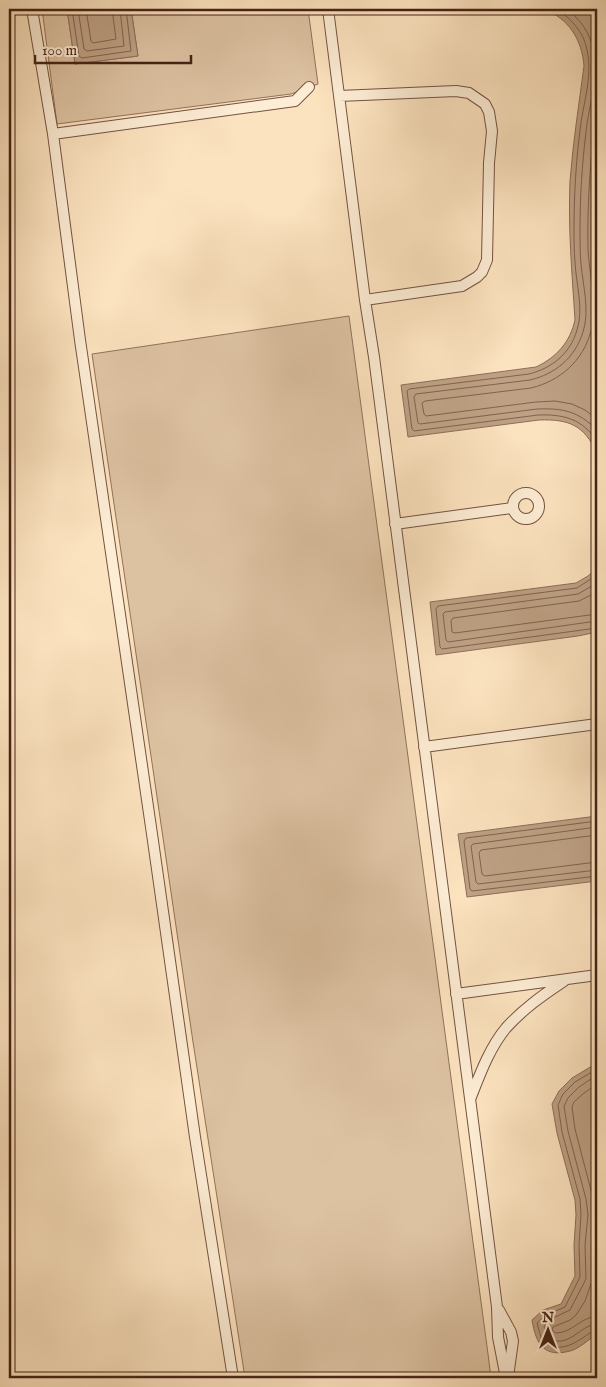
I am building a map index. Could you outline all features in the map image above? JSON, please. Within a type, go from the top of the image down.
[{"type":"street","points":[[32,9],[53,134],[82,350],[195,1137],[233,1378]]},
{"type":"street","points":[[328,9],[497,1307],[511,1332],[513,1341],[507,1378]]},
{"type":"street","points":[[53,134],[295,101],[309,87]]},
{"type":"street","points":[[340,96],[456,91],[469,93],[485,104],[492,120],[487,212],[487,260],[482,272],[472,282],[462,286],[365,300]]},
{"type":"street","points":[[395,524],[512,508]]},
{"type":"street","points":[[424,747],[597,724]]},
{"type":"street","points":[[456,994],[564,981],[597,975]]},
{"type":"street","points":[[471,1098],[493,1048],[505,1029],[539,998],[564,981]]},
{"type":"shaded area","points":[[42,9],[67,9],[75,64],[138,56],[131,9],[308,9],[318,84],[291,94],[57,124]]},
{"type":"shaded area","points":[[349,316],[491,1378],[245,1378],[193,1042],[92,354]]},
{"type":"water","points":[[67,9],[131,9],[138,56],[75,64]]},
{"type":"water","points":[[353,9],[473,9],[354,14]]},
{"type":"water","points":[[543,9],[597,9],[597,453],[581,430],[567,423],[550,420],[408,437],[401,385],[536,367],[550,359],[562,348],[573,328],[575,320],[570,233],[570,181],[584,66],[583,56],[573,31],[560,18]]},
{"type":"water","points":[[597,568],[597,632],[436,655],[430,602],[576,583]]},
{"type":"water","points":[[597,816],[597,881],[467,897],[458,834]]},
{"type":"water","points":[[597,1063],[597,1334],[573,1350],[561,1353],[548,1351],[543,1347],[536,1336],[532,1320],[543,1310],[561,1304],[575,1276],[575,1200],[557,1133],[552,1104],[559,1091],[572,1078]]}]
